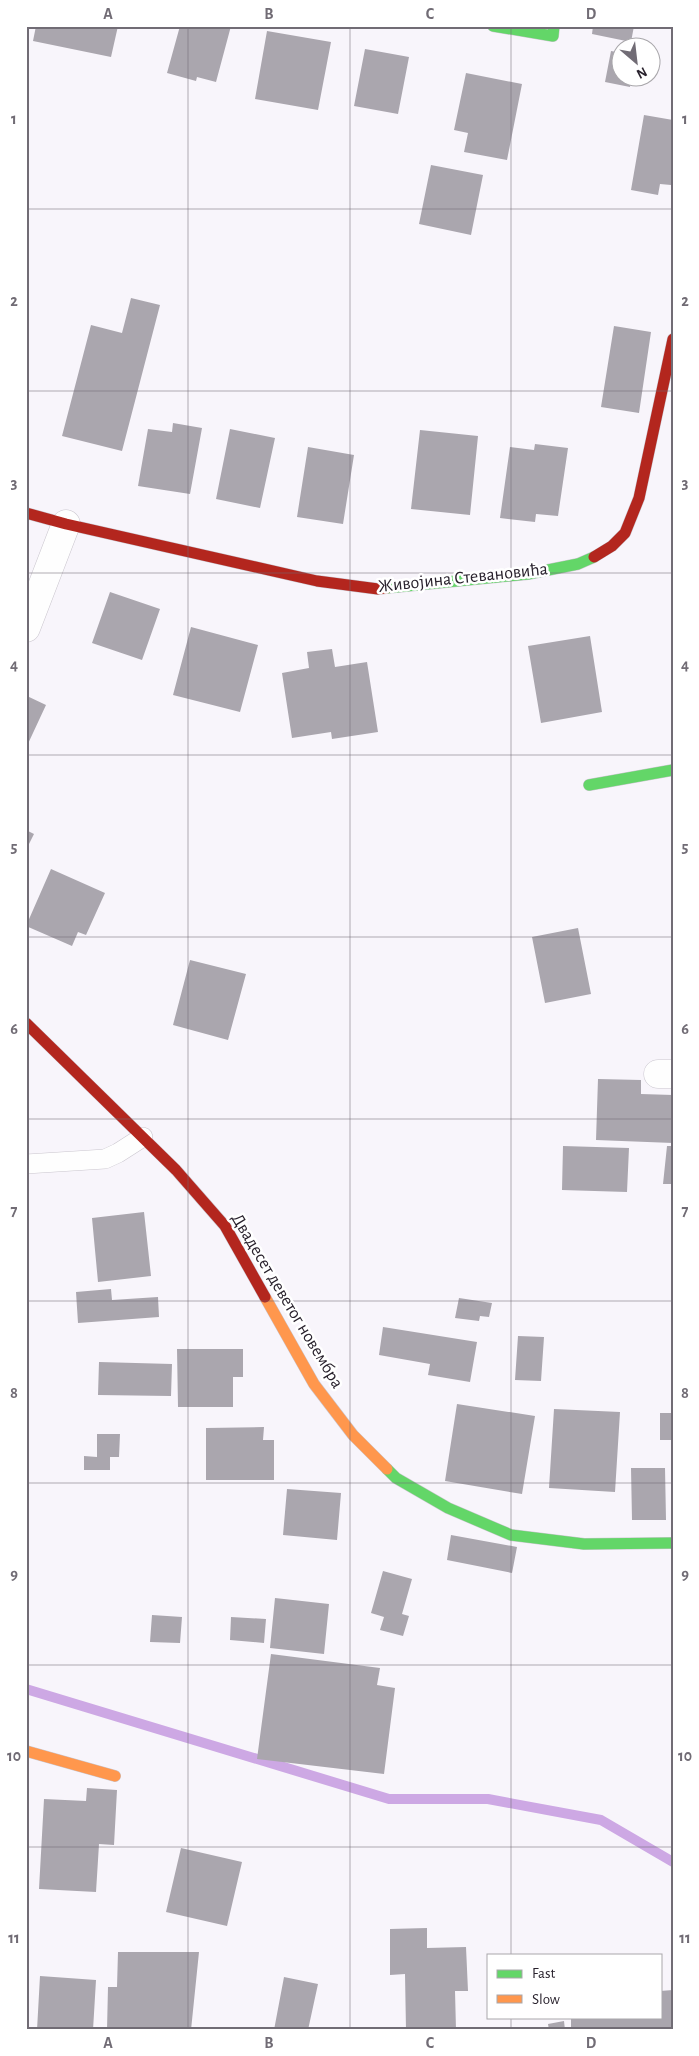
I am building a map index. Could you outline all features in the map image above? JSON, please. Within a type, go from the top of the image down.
[{"type":"street","points":[[493,26],[553,36],[554,26]]},
{"type":"street","name":"Живојина Стевановића","points":[[26,512],[66,524],[317,581],[378,589],[528,574],[578,564],[601,554],[625,533],[639,498],[673,339]]},
{"type":"street","points":[[26,628],[66,524]]},
{"type":"street","points":[[589,785],[673,770]]},
{"type":"street","name":"Двадесет деветог новембра","points":[[26,1023],[176,1170],[225,1226],[314,1384],[353,1435],[396,1478],[448,1508],[511,1535],[584,1544],[673,1543]]},
{"type":"street","points":[[26,1752],[115,1776]]},
{"type":"lane","points":[[26,1164],[105,1159],[143,1137]]},
{"type":"building","points":[[36,26],[118,26],[111,57],[33,41]]},
{"type":"building","points":[[180,26],[231,26],[216,82],[197,77],[196,81],[167,73]]},
{"type":"building","points":[[593,26],[634,26],[632,38],[612,38],[592,34]]},
{"type":"building","points":[[267,31],[331,42],[318,110],[255,99]]},
{"type":"building","points":[[365,49],[409,57],[398,114],[354,106]]},
{"type":"building","points":[[611,51],[612,51],[612,83],[605,82]]},
{"type":"building","points":[[466,73],[522,84],[507,160],[464,152],[468,133],[454,130]]},
{"type":"building","points":[[644,115],[673,120],[673,174],[671,185],[660,184],[658,195],[631,190]]},
{"type":"building","points":[[431,165],[483,175],[471,235],[419,224]]},
{"type":"building","points":[[131,298],[160,305],[122,451],[62,436],[91,325],[122,333]]},
{"type":"building","points":[[614,326],[651,332],[639,413],[601,407]]},
{"type":"building","points":[[173,423],[202,428],[190,494],[138,486],[148,429],[172,432]]},
{"type":"building","points":[[230,429],[275,438],[260,508],[216,499]]},
{"type":"building","points":[[420,430],[478,436],[470,515],[411,509]]},
{"type":"building","points":[[535,444],[568,448],[558,516],[536,514],[535,522],[500,518],[510,447],[534,450]]},
{"type":"building","points":[[308,447],[354,455],[343,524],[297,517]]},
{"type":"building","points":[[110,592],[160,609],[142,660],[92,643]]},
{"type":"building","points":[[191,627],[258,645],[240,712],[173,695]]},
{"type":"building","points":[[590,636],[602,712],[541,723],[528,646]]},
{"type":"building","points":[[332,649],[335,667],[367,662],[378,732],[332,739],[331,732],[292,738],[282,673],[309,668],[307,652]]},
{"type":"building","points":[[27,696],[46,705],[26,748],[26,698]]},
{"type":"building","points":[[26,830],[34,834],[26,850]]},
{"type":"building","points":[[51,869],[105,893],[86,935],[78,932],[72,946],[26,926]]},
{"type":"building","points":[[578,928],[591,994],[545,1003],[532,937]]},
{"type":"building","points":[[190,960],[246,974],[228,1040],[173,1025]]},
{"type":"building","points":[[598,1079],[641,1080],[641,1094],[673,1095],[673,1143],[596,1140]]},
{"type":"building","points":[[563,1146],[629,1148],[627,1192],[562,1190]]},
{"type":"building","points":[[667,1146],[673,1146],[673,1184],[663,1184]]},
{"type":"building","points":[[144,1212],[151,1276],[98,1282],[92,1218]]},
{"type":"building","points":[[111,1289],[112,1300],[158,1297],[159,1317],[78,1323],[76,1292]]},
{"type":"building","points":[[459,1298],[492,1303],[489,1317],[480,1316],[479,1321],[455,1318]]},
{"type":"building","points":[[383,1327],[477,1342],[470,1382],[428,1375],[430,1364],[379,1355]]},
{"type":"building","points":[[518,1336],[544,1337],[541,1381],[515,1380]]},
{"type":"building","points":[[177,1349],[243,1349],[243,1377],[233,1377],[233,1407],[178,1407]]},
{"type":"building","points":[[99,1362],[172,1364],[171,1396],[98,1395]]},
{"type":"building","points":[[457,1404],[535,1416],[522,1494],[445,1481]]},
{"type":"building","points":[[554,1409],[620,1412],[615,1492],[549,1488]]},
{"type":"building","points":[[660,1413],[673,1413],[673,1440],[660,1440]]},
{"type":"building","points":[[264,1427],[263,1440],[274,1440],[274,1480],[206,1480],[206,1428]]},
{"type":"building","points":[[97,1434],[120,1434],[119,1457],[110,1457],[110,1470],[84,1470],[84,1456],[97,1457]]},
{"type":"building","points":[[631,1468],[665,1468],[666,1520],[632,1520]]},
{"type":"building","points":[[287,1489],[341,1493],[337,1540],[283,1535]]},
{"type":"building","points":[[451,1535],[517,1547],[512,1573],[447,1560]]},
{"type":"building","points":[[383,1571],[412,1579],[402,1614],[409,1616],[403,1636],[380,1630],[384,1617],[371,1613]]},
{"type":"building","points":[[275,1598],[329,1604],[324,1654],[270,1648]]},
{"type":"building","points":[[152,1615],[182,1617],[180,1643],[150,1642]]},
{"type":"building","points":[[231,1617],[266,1619],[264,1643],[230,1640]]},
{"type":"building","points":[[271,1654],[380,1668],[377,1685],[395,1688],[384,1774],[257,1759]]},
{"type":"building","points":[[87,1788],[117,1790],[114,1845],[99,1844],[96,1892],[39,1889],[44,1799],[86,1801]]},
{"type":"building","points":[[181,1848],[242,1862],[227,1926],[166,1912]]},
{"type":"building","points":[[427,1928],[427,1948],[466,1947],[468,1991],[455,1991],[456,2030],[406,2030],[405,1974],[390,1975],[390,1929]]},
{"type":"building","points":[[118,1952],[199,1952],[191,2030],[107,2030],[108,1987],[117,1987]]},
{"type":"building","points":[[40,1976],[96,1980],[93,2030],[37,2030]]},
{"type":"building","points":[[284,1977],[318,1984],[308,2030],[274,2030]]},
{"type":"building","points":[[673,1990],[673,2029],[571,2030],[571,2018],[662,2018],[662,1991]]},
{"type":"building","points":[[564,2021],[565,2030],[549,2030],[548,2024]]},
{"type":"waterway","points":[[26,1689],[389,1799],[488,1799],[601,1820],[673,1862]]},
{"type":"traffic: fast","points":[[493,26],[553,36],[554,26]]},
{"type":"traffic: fast","points":[[386,588],[528,574],[578,564],[594,557]]},
{"type":"traffic: fast","points":[[589,785],[673,770]]},
{"type":"traffic: fast","points":[[387,1469],[396,1478],[448,1508],[511,1535],[584,1544],[673,1543]]},
{"type":"traffic: slow","points":[[265,1297],[314,1384],[353,1435],[387,1469]]},
{"type":"traffic: slow","points":[[26,1751],[115,1776]]},
{"type":"traffic: jam","points":[[594,557],[612,546],[625,533],[639,498],[673,339]]},
{"type":"traffic: jam","points":[[26,513],[66,524],[317,581],[378,589],[386,588]]},
{"type":"traffic: jam","points":[[26,1023],[176,1170],[225,1226],[265,1297]]}]
